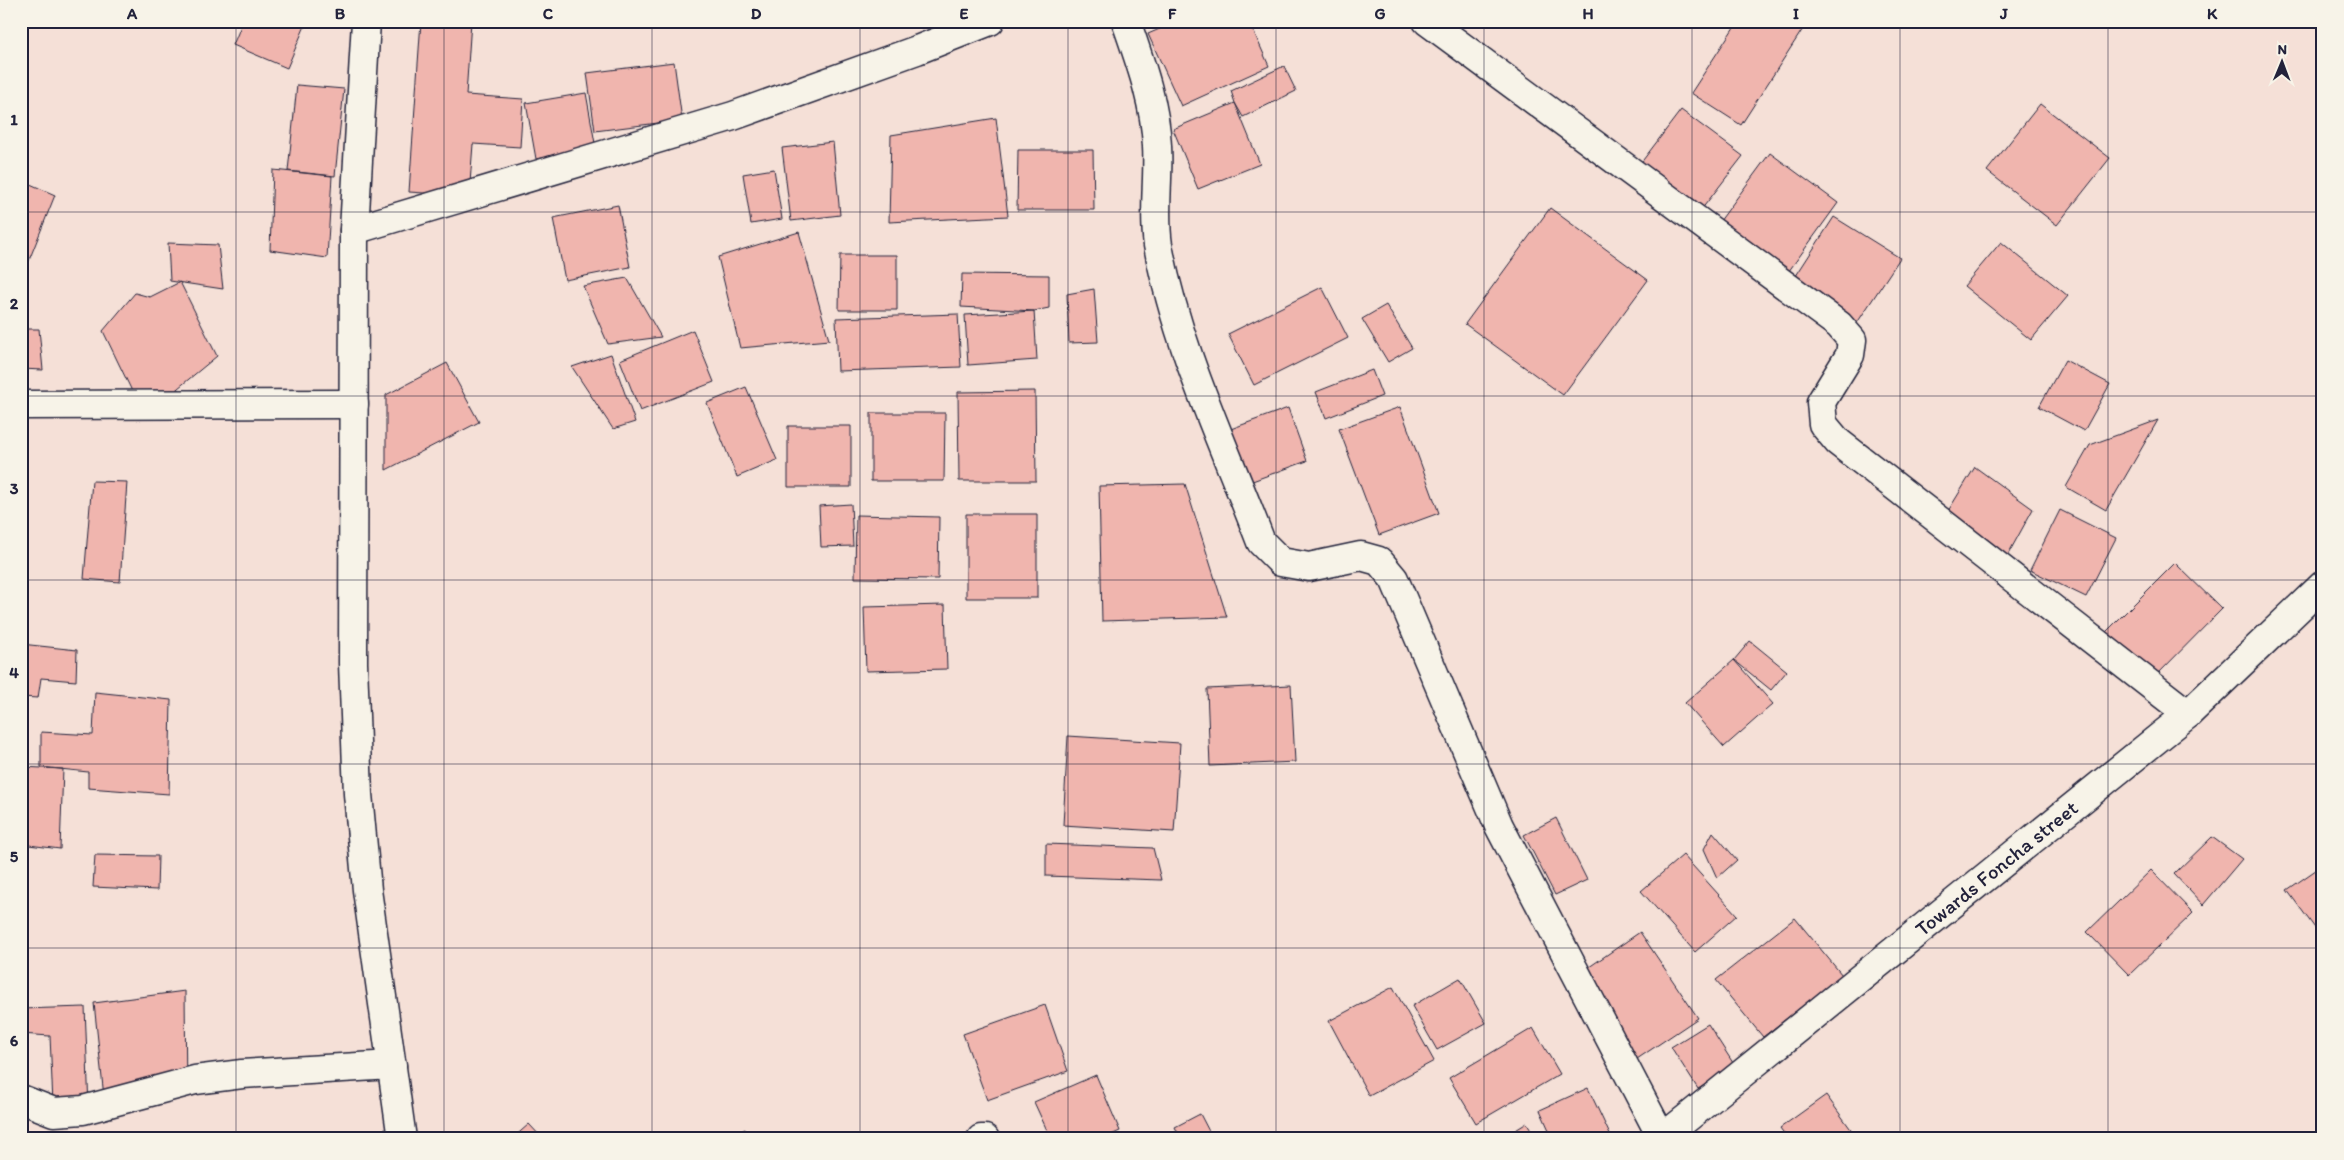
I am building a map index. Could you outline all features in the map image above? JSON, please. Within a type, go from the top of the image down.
[{"type":"street","points":[[366,21],[354,230],[353,663],[358,794],[367,890],[402,1139]]},
{"type":"street","points":[[354,230],[733,116],[917,50],[990,21]]},
{"type":"street","points":[[1126,21],[1150,92],[1158,145],[1158,242],[1169,296],[1188,355],[1261,542],[1281,562],[1309,567],[1361,556],[1379,561],[1394,579],[1499,826],[1661,1138]]},
{"type":"street","points":[[1427,21],[1838,325],[1852,340],[1850,355],[1821,402],[1823,424],[1838,442],[2188,714]]},
{"type":"street","points":[[21,405],[354,404]]},
{"type":"street","name":"Towards Foncha street","points":[[1661,1138],[2188,714],[2323,585]]},
{"type":"street","points":[[21,1099],[54,1112],[83,1110],[195,1080],[242,1074],[392,1065]]},
{"type":"building","points":[[243,21],[307,21],[287,68],[233,45]]},
{"type":"building","points":[[421,21],[471,21],[466,95],[523,99],[520,147],[473,144],[469,196],[409,192]]},
{"type":"building","points":[[1178,21],[1249,21],[1269,66],[1181,106],[1148,34]]},
{"type":"building","points":[[1738,21],[1808,21],[1741,125],[1691,93]]},
{"type":"building","points":[[674,62],[682,120],[595,131],[587,73]]},
{"type":"building","points":[[1284,66],[1296,91],[1243,117],[1231,91]]},
{"type":"building","points":[[297,85],[344,89],[335,176],[288,171]]},
{"type":"building","points":[[586,93],[596,149],[536,159],[526,103]]},
{"type":"building","points":[[1235,103],[1260,164],[1198,189],[1173,129]]},
{"type":"building","points":[[2040,104],[2110,158],[2057,225],[1987,171]]},
{"type":"building","points":[[1681,110],[1743,156],[1701,210],[1640,164]]},
{"type":"building","points":[[996,118],[1008,216],[889,222],[891,135]]},
{"type":"building","points":[[833,142],[840,215],[791,221],[782,148]]},
{"type":"building","points":[[1018,150],[1093,150],[1094,210],[1017,210]]},
{"type":"building","points":[[1770,153],[1838,203],[1786,275],[1717,225]]},
{"type":"building","points":[[774,169],[782,219],[751,224],[743,174]]},
{"type":"building","points":[[273,170],[332,176],[327,258],[270,250]]},
{"type":"building","points":[[21,180],[55,195],[24,273],[21,272]]},
{"type":"building","points":[[618,205],[630,267],[565,280],[553,218]]},
{"type":"building","points":[[1550,208],[1648,280],[1563,395],[1465,324]]},
{"type":"building","points":[[1834,217],[1900,258],[1857,323],[1792,282]]},
{"type":"building","points":[[799,232],[829,340],[740,348],[718,257]]},
{"type":"building","points":[[2001,242],[2068,296],[2031,340],[1964,286]]},
{"type":"building","points":[[168,243],[218,245],[223,289],[170,281]]},
{"type":"building","points":[[840,255],[897,255],[897,310],[839,310]]},
{"type":"building","points":[[962,274],[1049,275],[1049,308],[1034,311],[961,307]]},
{"type":"building","points":[[627,278],[661,337],[608,344],[583,286]]},
{"type":"building","points":[[180,282],[217,356],[144,416],[103,331],[135,293],[150,297]]},
{"type":"building","points":[[1322,287],[1348,338],[1254,385],[1228,334]]},
{"type":"building","points":[[1094,289],[1098,342],[1069,343],[1067,294]]},
{"type":"building","points":[[1386,305],[1412,348],[1388,362],[1362,319]]},
{"type":"building","points":[[1034,311],[1037,360],[968,365],[965,315]]},
{"type":"building","points":[[958,314],[961,367],[838,371],[836,318]]},
{"type":"building","points":[[21,329],[39,329],[43,370],[21,369]]},
{"type":"building","points":[[693,330],[714,382],[640,411],[620,360]]},
{"type":"building","points":[[611,354],[635,422],[613,429],[572,367]]},
{"type":"building","points":[[2065,360],[2110,384],[2084,431],[2039,407]]},
{"type":"building","points":[[447,363],[479,422],[386,470],[386,395]]},
{"type":"building","points":[[1372,370],[1382,396],[1326,418],[1316,392]]},
{"type":"building","points":[[746,387],[777,460],[737,477],[707,403]]},
{"type":"building","points":[[1035,391],[1036,481],[959,481],[958,392]]},
{"type":"building","points":[[1400,407],[1439,513],[1379,535],[1339,429]]},
{"type":"building","points":[[1288,408],[1307,461],[1247,483],[1228,430]]},
{"type":"building","points":[[871,413],[945,413],[944,481],[871,481]]},
{"type":"building","points":[[2158,420],[2106,510],[2066,487],[2090,445]]},
{"type":"building","points":[[788,426],[851,426],[851,487],[788,487]]},
{"type":"building","points":[[1975,467],[2033,509],[2005,560],[1945,516]]},
{"type":"building","points":[[92,481],[127,482],[120,582],[84,579]]},
{"type":"building","points":[[1185,484],[1227,617],[1102,621],[1099,486]]},
{"type":"building","points":[[851,504],[853,546],[821,547],[819,506]]},
{"type":"building","points":[[2060,510],[2116,538],[2086,597],[2030,570]]},
{"type":"building","points":[[966,514],[1037,514],[1037,598],[966,598]]},
{"type":"building","points":[[856,515],[939,517],[938,579],[855,578]]},
{"type":"building","points":[[2175,563],[2222,609],[2152,680],[2105,633]]},
{"type":"building","points":[[945,605],[947,669],[866,671],[864,607]]},
{"type":"building","points":[[1750,641],[1787,671],[1771,690],[1734,660]]},
{"type":"building","points":[[21,644],[77,650],[76,681],[41,678],[38,698],[21,697]]},
{"type":"building","points":[[1734,660],[1773,704],[1724,747],[1685,703]]},
{"type":"building","points":[[1291,685],[1295,762],[1210,766],[1207,689]]},
{"type":"building","points":[[95,692],[171,700],[169,794],[88,788],[88,772],[41,767],[41,732],[93,735]]},
{"type":"building","points":[[1068,736],[1180,743],[1174,832],[1063,825]]},
{"type":"building","points":[[21,767],[63,769],[60,849],[21,844]]},
{"type":"building","points":[[1556,818],[1587,880],[1555,895],[1524,835]]},
{"type":"building","points":[[1713,832],[1737,860],[1717,878],[1704,849]]},
{"type":"building","points":[[2212,837],[2242,859],[2203,905],[2174,874]]},
{"type":"building","points":[[1046,844],[1153,848],[1161,880],[1046,876]]},
{"type":"building","points":[[95,855],[158,856],[157,890],[93,887]]},
{"type":"building","points":[[1683,855],[1737,915],[1695,952],[1641,891]]},
{"type":"building","points":[[2323,865],[2323,939],[2287,890]]},
{"type":"building","points":[[2151,870],[2193,913],[2129,975],[2087,932]]},
{"type":"building","points":[[1795,918],[1842,975],[1763,1037],[1716,980]]},
{"type":"building","points":[[1640,932],[1698,1018],[1637,1059],[1579,974]]},
{"type":"building","points":[[1460,978],[1486,1023],[1437,1050],[1412,1006]]},
{"type":"building","points":[[1393,987],[1434,1061],[1369,1096],[1329,1021]]},
{"type":"building","points":[[185,991],[186,1096],[104,1097],[94,1003]]},
{"type":"building","points":[[1045,1005],[1068,1071],[987,1100],[963,1034]]},
{"type":"building","points":[[85,1007],[89,1108],[53,1104],[50,1036],[21,1034],[21,1009]]},
{"type":"building","points":[[1708,1024],[1735,1066],[1698,1089],[1671,1047]]},
{"type":"building","points":[[1533,1028],[1560,1074],[1476,1123],[1449,1078]]},
{"type":"building","points":[[1096,1075],[1120,1131],[1102,1139],[1051,1139],[1034,1102]]},
{"type":"building","points":[[1588,1088],[1612,1139],[1553,1139],[1540,1110]]},
{"type":"building","points":[[1826,1095],[1858,1139],[1788,1139],[1780,1128]]},
{"type":"building","points":[[1200,1114],[1213,1139],[1181,1139],[1175,1127]]},
{"type":"building","points":[[1527,1123],[1537,1139],[1501,1139]]},
{"type":"building","points":[[529,1124],[543,1139],[512,1139]]},
{"type":"building","points":[[745,1129],[751,1139],[727,1139]]}]
